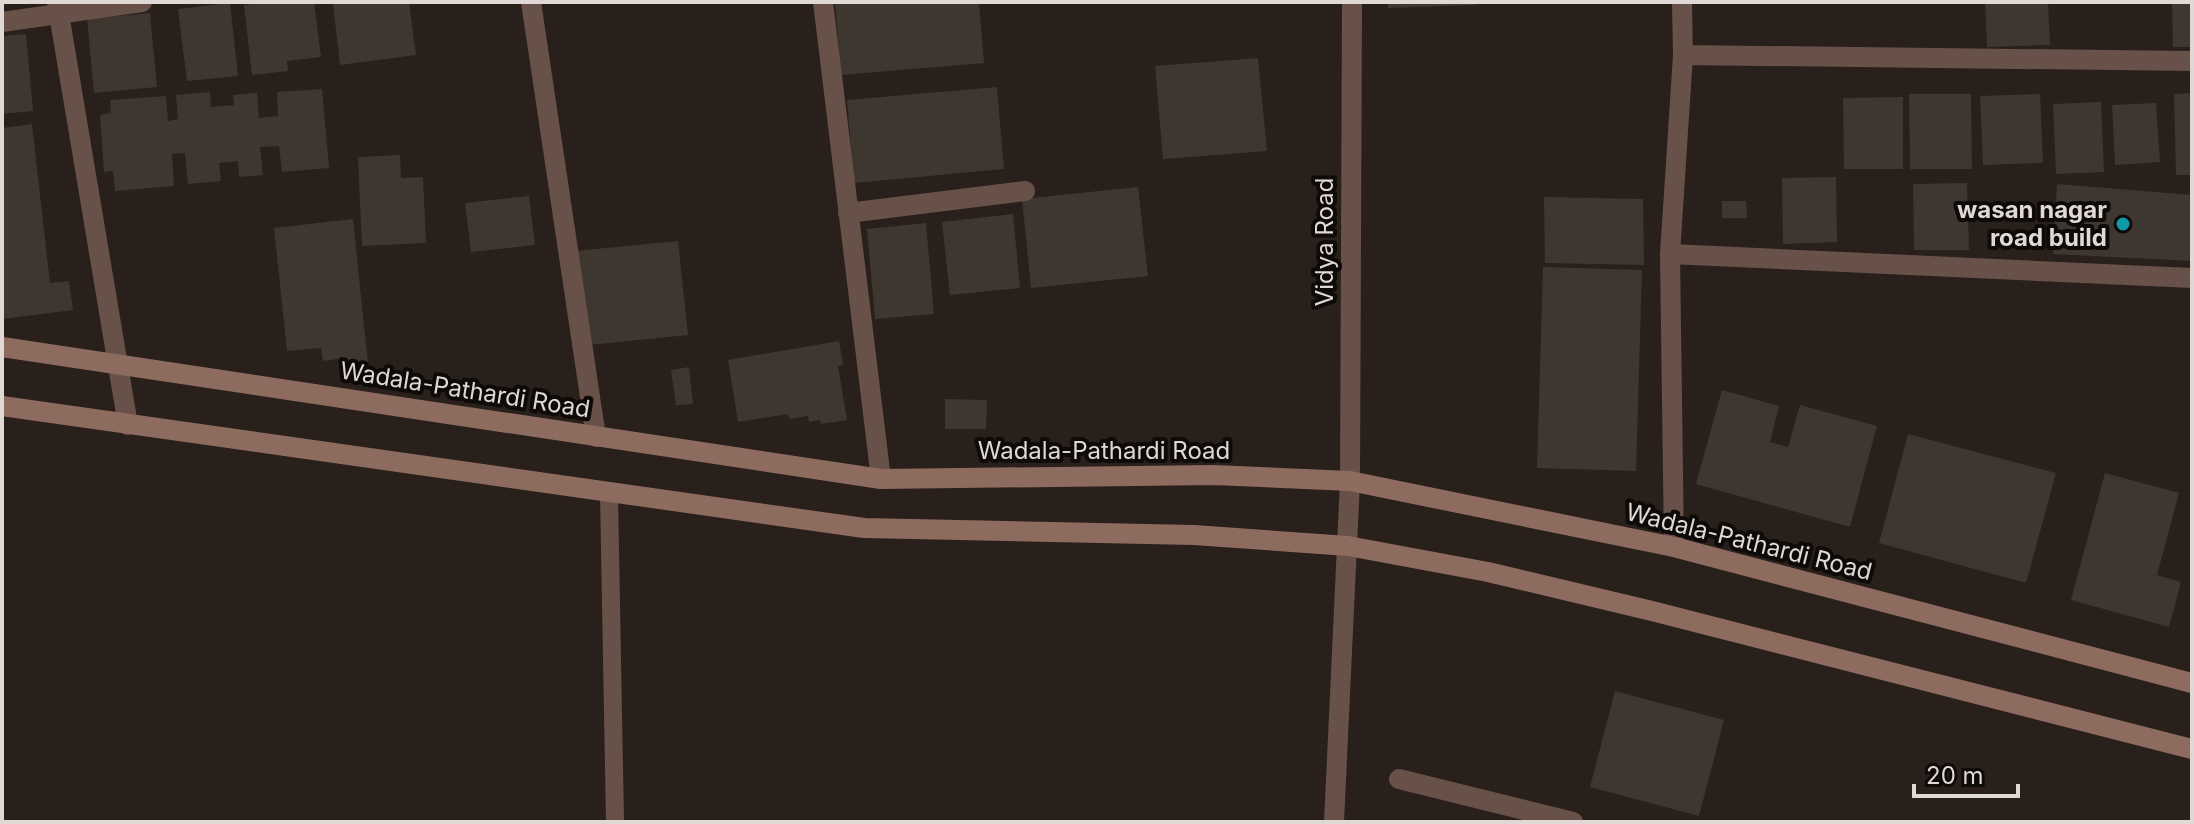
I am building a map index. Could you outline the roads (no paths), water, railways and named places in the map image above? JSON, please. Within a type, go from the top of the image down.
[{"type":"main road","name":"Wadala-Pathardi Road","points":[[2,347],[881,479],[1214,475],[1350,481],[1674,547],[2192,683]]},
{"type":"main road","points":[[2,406],[864,528],[1194,535],[1348,546],[1488,572],[1652,611],[2192,749]]},
{"type":"street","points":[[2,22],[57,8],[142,2]]},
{"type":"street","points":[[531,2],[596,437]]},
{"type":"street","points":[[823,2],[881,479]]},
{"type":"street","name":"Vidya Road","points":[[1334,822],[1350,481],[1352,2]]},
{"type":"street","points":[[1674,547],[1670,254],[1683,55],[1682,2]]},
{"type":"street","points":[[57,8],[121,363],[128,425]]},
{"type":"street","points":[[1683,55],[2192,61]]},
{"type":"street","points":[[848,213],[1025,191]]},
{"type":"street","points":[[1670,254],[2192,278]]},
{"type":"street","points":[[1399,779],[1544,818],[1573,822]]},
{"type":"lane","points":[[609,494],[615,822]]},
{"type":"place","name":"wasan nagar road build","points":[[2123,224]]}]
